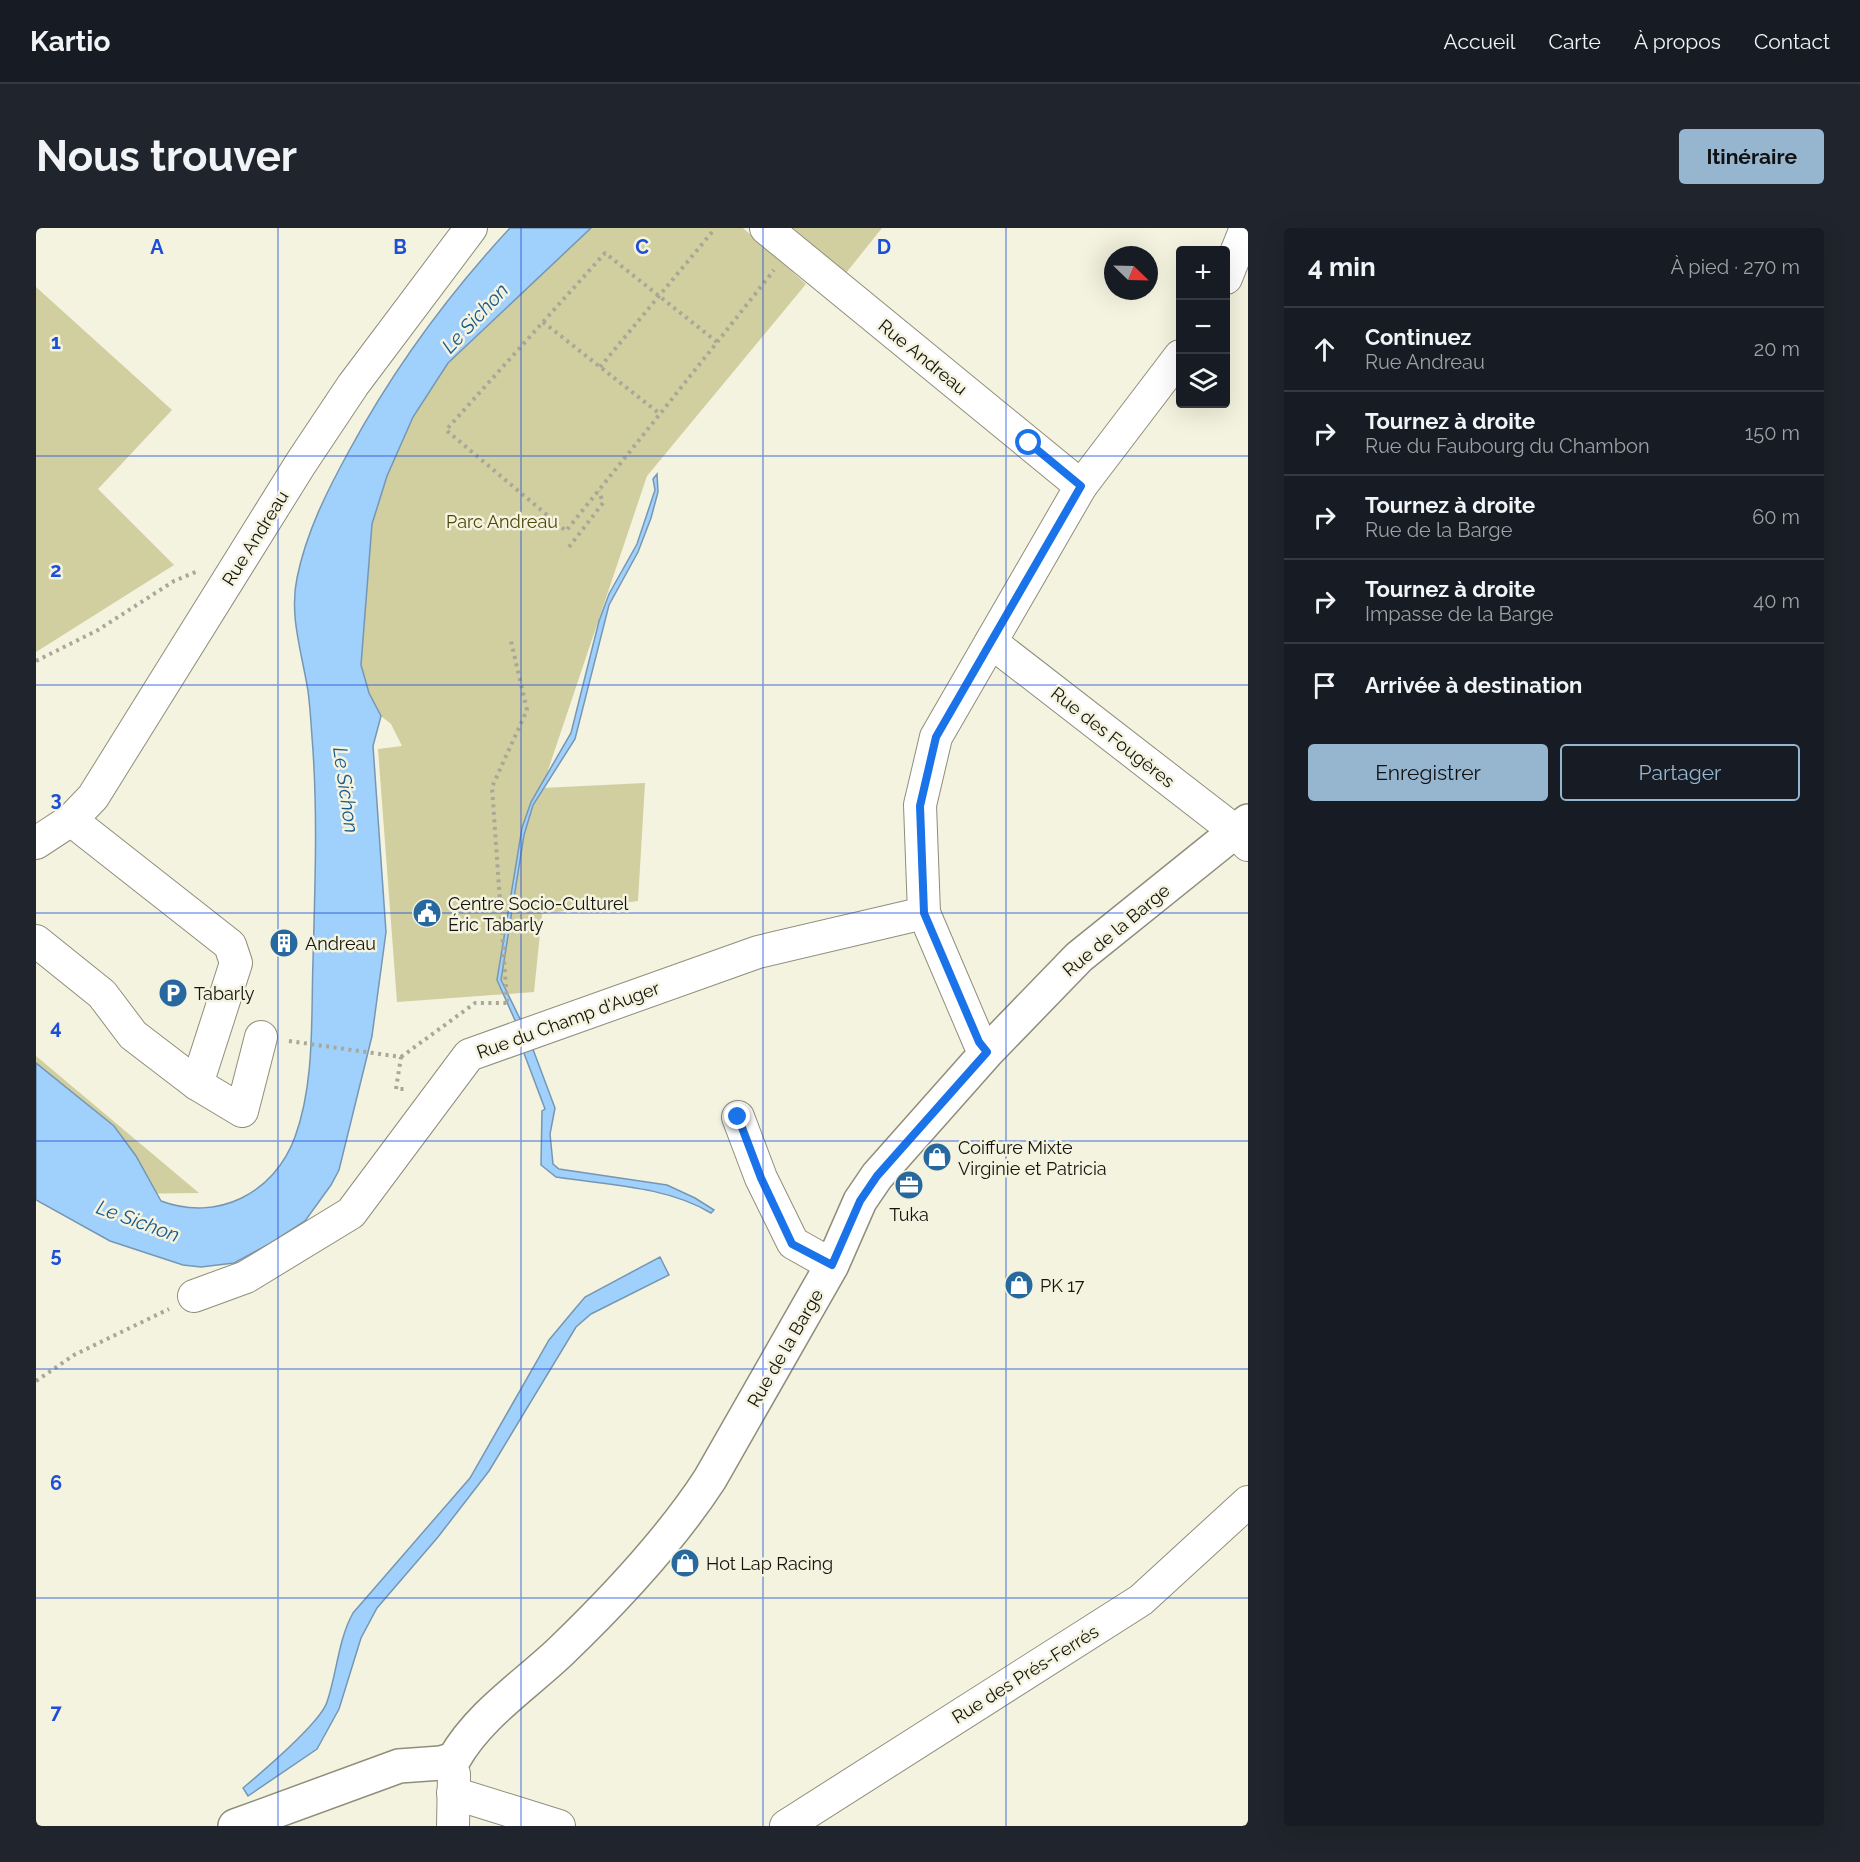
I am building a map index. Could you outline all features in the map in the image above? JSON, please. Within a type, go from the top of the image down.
[{"type":"main road","name":"Rue de la Barge","points":[[454,1758],[468,1735],[561,1651],[690,1510],[832,1265],[860,1201],[877,1176],[987,1052],[1079,957],[1244,832]]},
{"type":"main road","points":[[235,1826],[399,1766],[441,1763],[454,1758]]},
{"type":"street","name":"Rue Andreau","points":[[36,843],[71,820],[93,797],[353,385],[471,228]]},
{"type":"street","name":"Rue Andreau","points":[[766,228],[1081,486]]},
{"type":"street","points":[[1230,268],[1246,228]]},
{"type":"street","points":[[987,1052],[979,1042],[924,913],[920,806],[936,737],[1081,486],[1176,361]]},
{"type":"street","name":"Rue des Fougères","points":[[991,642],[1244,832]]},
{"type":"street","points":[[71,820],[230,945],[236,963],[196,1084]]},
{"type":"street","name":"Rue du Champ d'Auger","points":[[194,1296],[246,1277],[351,1213],[470,1055],[758,952],[924,913]]},
{"type":"street","points":[[36,941],[102,994],[133,1035],[196,1084],[242,1110],[261,1037]]},
{"type":"street","points":[[738,1117],[761,1178],[792,1244],[832,1265]]},
{"type":"street","name":"Rue des Prés-Ferrés","points":[[786,1826],[1142,1600],[1248,1502]]},
{"type":"street","points":[[453,1826],[454,1758]]},
{"type":"street","points":[[453,1793],[559,1826]]},
{"type":"path","points":[[600,367],[712,231]]},
{"type":"path","points":[[717,342],[605,253],[446,430],[566,531],[660,414],[791,249]]},
{"type":"path","points":[[543,322],[660,414]]},
{"type":"path","points":[[569,547],[603,503],[599,490]]},
{"type":"path","points":[[36,661],[98,630],[174,580],[218,564],[239,563]]},
{"type":"path","points":[[507,1002],[492,787],[527,710],[510,637]]},
{"type":"path","points":[[305,1043],[401,1057],[396,1089],[402,1090],[409,1082]]},
{"type":"path","points":[[36,1381],[74,1355],[194,1296]]},
{"type":"green space","name":"Parc Andreau","points":[[591,228],[743,228],[806,284],[647,476],[542,788],[645,783],[638,901],[542,914],[534,992],[397,1002],[378,749],[402,746],[391,724],[381,716],[369,693],[361,665],[372,524],[387,476],[413,417],[448,363]]},
{"type":"green space","points":[[793,228],[882,228],[846,273]]},
{"type":"green space","points":[[36,287],[172,410],[98,489],[174,565],[36,652]]},
{"type":"green space","points":[[36,1056],[199,1193],[36,1195]]},
{"type":"water","name":"Le Sichon","points":[[510,228],[591,228],[448,363],[413,417],[387,476],[372,524],[361,665],[369,693],[381,716],[373,746],[386,932],[372,1036],[339,1170],[305,1221],[234,1263],[201,1267],[183,1265],[110,1241],[36,1200],[36,1063],[114,1126],[136,1156],[161,1201],[182,1207],[203,1208],[222,1205],[258,1188],[286,1157],[295,1137],[306,1094],[312,1027],[315,793],[309,697],[294,606],[301,561],[325,497],[384,391],[422,334],[464,280]]},
{"type":"water","points":[[657,474],[658,492],[651,518],[638,552],[609,605],[575,739],[533,805],[524,835],[501,980],[523,1025],[518,1027],[497,980],[522,828],[531,802],[571,733],[599,621],[609,594],[637,544],[655,490],[653,479]]},
{"type":"water","points":[[531,1044],[555,1108],[550,1134],[553,1164],[559,1169],[667,1185],[714,1210],[711,1213],[694,1204],[656,1192],[556,1177],[541,1165],[542,1111],[545,1109],[522,1048]]},
{"type":"water","points":[[660,1257],[669,1275],[591,1314],[576,1327],[489,1471],[438,1537],[377,1608],[361,1638],[339,1709],[317,1749],[248,1796],[243,1788],[290,1747],[322,1711],[327,1702],[344,1634],[353,1613],[470,1478],[549,1340],[585,1297]]},
{"type":"place","name":"Centre Socio-Culturel Éric Tabarly","points":[[427,913]]},
{"type":"place","name":"Andreau","points":[[284,943]]},
{"type":"place","name":"Tabarly","points":[[173,993]]},
{"type":"place","name":"Coiffure Mixte Virginie et Patricia","points":[[937,1157]]},
{"type":"place","name":"Tuka","points":[[909,1185]]},
{"type":"place","name":"PK 17","points":[[1019,1285]]},
{"type":"place","name":"Hot Lap Racing","points":[[685,1563]]},
{"type":"route","points":[[738,1117],[761,1178],[792,1244],[832,1265],[860,1201],[877,1176],[987,1052],[979,1042],[924,913],[920,806],[936,737],[1081,486],[1029,443]]}]
